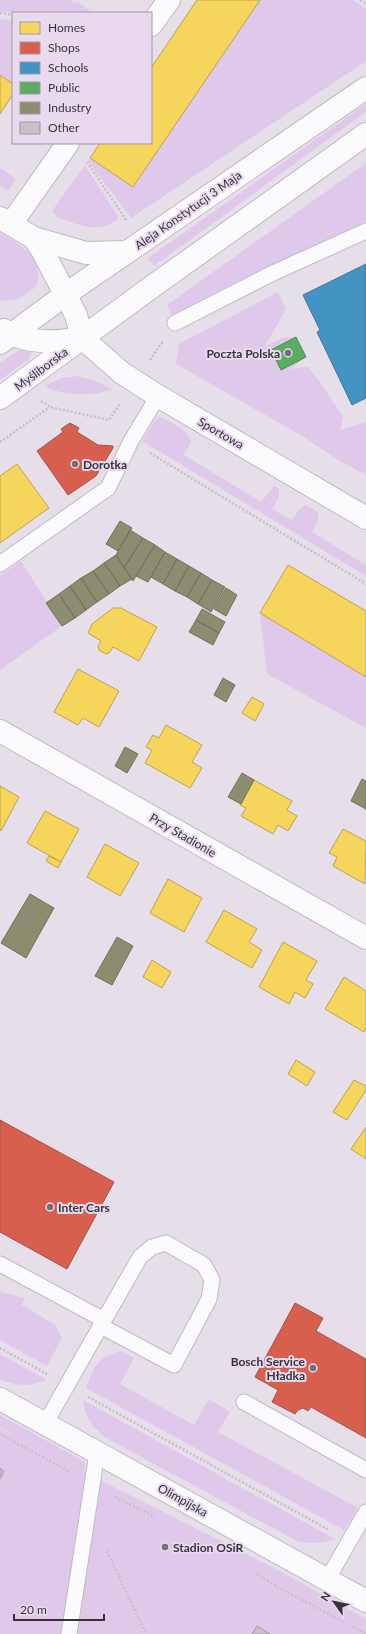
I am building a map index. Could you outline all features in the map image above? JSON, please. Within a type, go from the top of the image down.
[{"type":"street","points":[[152,24],[169,0]]},
{"type":"street","name":"Aleja Konstytucji 3 Maja","points":[[4,335],[366,88]]},
{"type":"street","points":[[4,335],[35,341],[59,342],[82,338],[366,134]]},
{"type":"street","points":[[75,149],[6,221],[34,238],[86,253],[128,251]]},
{"type":"street","points":[[34,238],[49,261],[56,279],[66,294],[76,315],[82,338]]},
{"type":"street","name":"Sportowa","points":[[82,338],[122,373],[158,396],[366,518]]},
{"type":"street","name":"Myśliborska","points":[[0,398],[82,338]]},
{"type":"street","name":"Przy Stadionie","points":[[0,731],[366,938]]},
{"type":"street","name":"Olimpijska","points":[[0,1399],[366,1601]]},
{"type":"lane","points":[[175,323],[273,273],[366,231]]},
{"type":"lane","points":[[0,564],[108,488],[130,441],[158,396]]},
{"type":"lane","points":[[0,1264],[102,1323],[174,1365],[209,1299],[212,1280],[204,1265],[166,1243],[152,1247],[140,1257],[102,1323],[67,1385],[46,1424]]},
{"type":"lane","points":[[244,1402],[366,1470]]},
{"type":"lane","points":[[69,1634],[97,1453]]},
{"type":"lane","points":[[328,1580],[366,1512]]},
{"type":"path","points":[[360,0],[366,4]]},
{"type":"path","points":[[0,13],[12,15]]},
{"type":"path","points":[[75,149],[130,224],[125,226]]},
{"type":"path","points":[[0,442],[50,407]]},
{"type":"path","points":[[109,420],[130,441],[366,584]]},
{"type":"path","points":[[0,1348],[350,1541]]},
{"type":"path","points":[[0,1434],[162,1521]]},
{"type":"path","points":[[88,1512],[146,1634]]},
{"type":"path","points":[[256,1573],[281,1589],[343,1621]]},
{"type":"path","points":[[350,1625],[366,1634]]},
{"type":"shaded area","points":[[0,0],[70,0],[75,3],[76,1],[92,12],[12,12],[0,11]]},
{"type":"shaded area","points":[[260,0],[353,0],[366,9],[366,61],[131,218],[88,161],[90,158],[133,187]]},
{"type":"shaded area","points":[[0,19],[12,21],[12,83],[0,75]]},
{"type":"shaded area","points":[[366,104],[366,112],[154,266],[148,258]]},
{"type":"shaded area","points":[[366,163],[366,221],[231,285],[182,312],[175,323],[167,305]]},
{"type":"shaded area","points":[[85,165],[119,218],[101,227],[88,227],[59,218],[52,211]]},
{"type":"shaded area","points":[[0,168],[16,179],[8,191],[0,186]]},
{"type":"shaded area","points":[[0,233],[24,248],[35,260],[37,267],[38,276],[36,287],[18,299],[0,301]]},
{"type":"shaded area","points":[[278,292],[286,309],[265,346],[282,338],[296,337],[306,357],[290,369],[308,367],[320,382],[343,417],[340,430],[366,422],[366,475],[335,458],[304,437],[176,364],[179,344]]},
{"type":"shaded area","points":[[25,348],[31,353],[29,359],[0,380],[0,363]]},
{"type":"shaded area","points":[[77,376],[93,380],[112,389],[105,392],[78,394],[60,392],[45,386],[62,378]]},
{"type":"shaded area","points":[[160,417],[174,424],[188,435],[190,444],[184,455],[261,502],[274,486],[279,489],[279,497],[272,509],[292,520],[299,510],[306,505],[318,512],[318,521],[312,532],[366,565],[366,576],[142,441],[154,422]]},
{"type":"shaded area","points":[[21,561],[62,626],[0,670],[0,576]]},
{"type":"shaded area","points":[[260,613],[366,677],[366,728],[267,674]]},
{"type":"shaded area","points":[[0,1292],[25,1298],[22,1305],[55,1325],[62,1338],[47,1366],[0,1340]]},
{"type":"shaded area","points":[[121,1351],[134,1358],[120,1384],[194,1425],[209,1399],[230,1412],[218,1432],[358,1508],[344,1530],[86,1388],[95,1368],[102,1359],[113,1353]]},
{"type":"shaded area","points":[[0,1354],[47,1380],[35,1384],[24,1385],[13,1384],[0,1380]]},
{"type":"shaded area","points":[[83,1400],[335,1539],[316,1543],[297,1541],[106,1438],[97,1430],[87,1417]]},
{"type":"shaded area","points":[[0,1415],[85,1462],[84,1472],[276,1569],[366,1619],[366,1634],[0,1634],[0,1429],[12,1434],[0,1428]]},
{"type":"building: Homes","points":[[197,0],[260,0],[133,187],[90,158],[99,144],[152,144],[152,67]]},
{"type":"building: Homes","points":[[0,75],[12,83],[12,96],[0,114]]},
{"type":"building: Homes","points":[[17,464],[49,508],[0,543],[0,476]]},
{"type":"building: Homes","points":[[288,565],[366,611],[366,677],[260,613]]},
{"type":"building: Homes","points":[[113,608],[121,608],[157,627],[139,661],[113,647],[109,653],[106,654],[99,650],[98,646],[101,641],[88,633],[92,624]]},
{"type":"building: Homes","points":[[78,669],[119,691],[99,727],[83,718],[78,725],[54,712]]},
{"type":"building: Homes","points":[[252,697],[264,704],[255,721],[242,713]]},
{"type":"building: Homes","points":[[166,725],[202,745],[192,762],[202,768],[190,788],[145,763],[152,750],[146,747],[153,735],[159,738]]},
{"type":"building: Homes","points":[[254,780],[292,801],[287,810],[297,816],[288,831],[278,825],[273,834],[241,816],[246,808],[240,805]]},
{"type":"building: Homes","points":[[0,786],[19,797],[1,831],[0,830]]},
{"type":"building: Homes","points":[[45,811],[79,829],[61,862],[27,843]]},
{"type":"building: Homes","points":[[343,829],[366,841],[365,884],[333,866],[337,857],[329,853]]},
{"type":"building: Homes","points":[[105,844],[139,863],[120,896],[87,877]]},
{"type":"building: Homes","points":[[49,856],[61,862],[58,868],[46,861]]},
{"type":"building: Homes","points":[[168,879],[202,898],[184,932],[150,913]]},
{"type":"building: Homes","points":[[224,910],[257,929],[249,942],[262,950],[252,968],[206,942]]},
{"type":"building: Homes","points":[[283,942],[317,961],[306,980],[313,984],[305,998],[295,992],[289,1004],[259,987]]},
{"type":"building: Homes","points":[[152,960],[171,972],[162,988],[143,977]]},
{"type":"building: Homes","points":[[344,977],[366,991],[366,1028],[364,1032],[325,1009]]},
{"type":"building: Homes","points":[[296,1060],[315,1072],[307,1086],[288,1074]]},
{"type":"building: Homes","points":[[354,1080],[366,1086],[366,1090],[347,1120],[333,1112]]},
{"type":"building: Homes","points":[[366,1127],[366,1159],[351,1149]]},
{"type":"building: Shops","name":"Dorotka","points":[[70,423],[79,428],[77,432],[98,445],[113,446],[113,448],[96,476],[68,495],[37,451],[63,432],[61,429]]},
{"type":"building: Shops","name":"Inter Cars","points":[[0,1120],[114,1182],[67,1269],[0,1232]]},
{"type":"building: Shops","name":"Bosch Service Hładka","points":[[295,1303],[323,1318],[316,1331],[366,1359],[366,1438],[311,1407],[308,1411],[303,1408],[298,1410],[295,1414],[272,1402],[278,1390],[255,1377]]},
{"type":"building: Schools","points":[[366,264],[366,398],[352,405],[317,332],[320,330],[303,295]]},
{"type":"building: Public","name":"Poczta Polska","points":[[296,337],[306,357],[281,370],[271,350]]},
{"type":"building: Industry","points":[[120,521],[132,528],[118,551],[106,544]]},
{"type":"building: Industry","points":[[130,530],[143,538],[124,568],[116,555]]},
{"type":"building: Industry","points":[[143,538],[155,545],[133,581],[124,568]]},
{"type":"building: Industry","points":[[155,545],[165,552],[148,582],[136,576]]},
{"type":"building: Industry","points":[[165,552],[177,559],[163,584],[151,577]]},
{"type":"building: Industry","points":[[116,555],[132,579],[120,586],[104,563]]},
{"type":"building: Industry","points":[[177,559],[189,566],[175,591],[163,584]]},
{"type":"building: Industry","points":[[104,563],[120,586],[109,594],[93,571]]},
{"type":"building: Industry","points":[[189,566],[201,573],[187,597],[175,591]]},
{"type":"building: Industry","points":[[93,571],[109,594],[97,602],[81,578]]},
{"type":"building: Industry","points":[[201,573],[212,580],[198,604],[187,597]]},
{"type":"building: Industry","points":[[81,578],[97,602],[86,610],[70,586]]},
{"type":"building: Industry","points":[[212,580],[225,587],[211,612],[198,604]]},
{"type":"building: Industry","points":[[70,586],[86,610],[75,618],[59,594]]},
{"type":"building: Industry","points":[[226,588],[237,595],[226,616],[214,609]]},
{"type":"building: Industry","points":[[59,594],[75,618],[62,626],[46,603]]},
{"type":"building: Industry","points":[[202,609],[225,622],[219,633],[196,620]]},
{"type":"building: Industry","points":[[196,620],[219,633],[213,645],[189,632]]},
{"type":"building: Industry","points":[[223,678],[235,685],[226,702],[214,695]]},
{"type":"building: Industry","points":[[125,747],[138,754],[127,773],[115,766]]},
{"type":"building: Industry","points":[[242,773],[254,780],[241,804],[228,797]]},
{"type":"building: Industry","points":[[362,779],[366,781],[366,809],[351,801]]},
{"type":"building: Industry","points":[[30,894],[54,908],[26,958],[1,943]]},
{"type":"building: Industry","points":[[117,937],[133,946],[112,985],[95,976]]},
{"type":"building: Other","points":[[0,1468],[4,1471],[0,1479]]},
{"type":"building: Other","points":[[257,1626],[270,1634],[252,1634]]},
{"type":"place","name":"Poczta Polska","points":[[288,353]]},
{"type":"place","name":"Dorotka","points":[[75,464]]},
{"type":"place","name":"Inter Cars","points":[[50,1207]]},
{"type":"place","name":"Bosch Service Hładka","points":[[313,1368]]},
{"type":"place","name":"Stadion OSiR","points":[[165,1547]]}]
